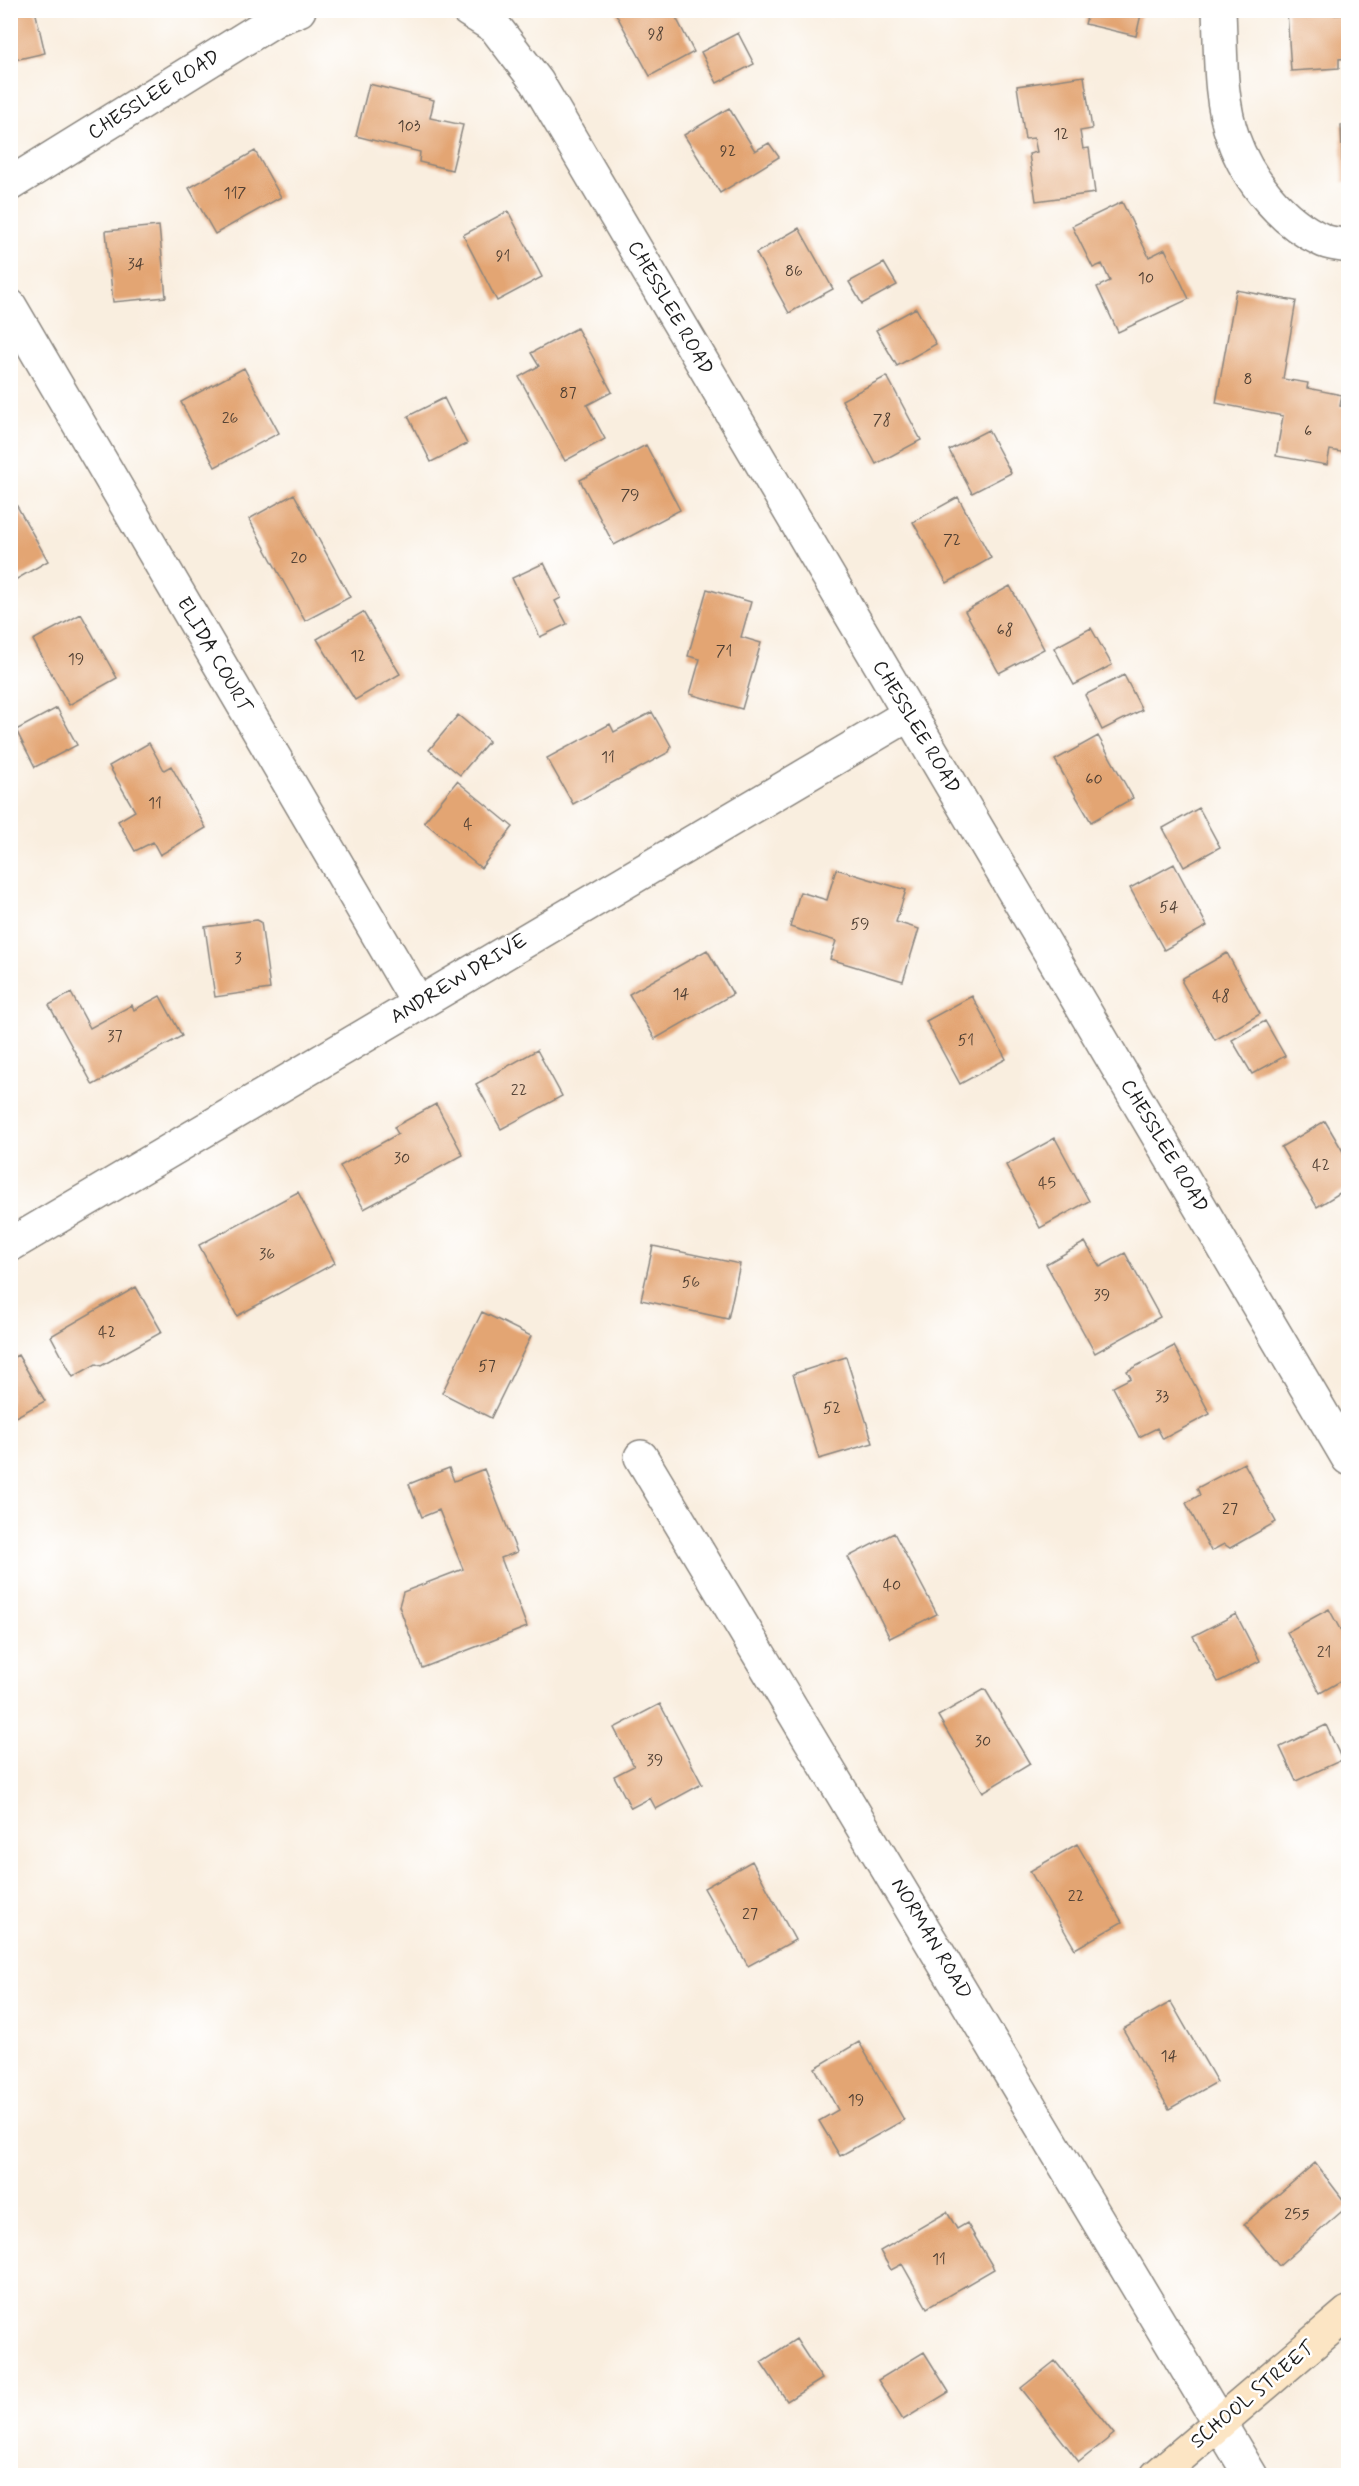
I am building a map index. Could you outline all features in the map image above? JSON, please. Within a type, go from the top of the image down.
[{"type":"main road","name":"SCHOOL STREET","points":[[1157,2475],[1348,2313]]},
{"type":"street","name":"CHESSLEE ROAD","points":[[10,184],[276,19],[299,10]]},
{"type":"street","name":"CHESSLEE ROAD","points":[[468,10],[495,27],[537,81],[908,715],[1348,1458]]},
{"type":"street","points":[[1219,10],[1224,93],[1233,139],[1257,184],[1283,216],[1323,241],[1348,246]]},
{"type":"street","name":"ELIDA COURT","points":[[10,306],[417,1004]]},
{"type":"street","name":"ANDREW DRIVE","points":[[10,1245],[908,715]]},
{"type":"street","name":"NORMAN ROAD","points":[[641,1457],[1251,2475]]},
{"type":"building","points":[[10,10],[35,10],[45,53],[10,61]]},
{"type":"building","points":[[623,10],[672,10],[694,52],[650,76],[616,14]]},
{"type":"building","points":[[1048,10],[1070,10],[1068,16]]},
{"type":"building","points":[[1089,10],[1142,10],[1136,36],[1085,24]]},
{"type":"building","points":[[1334,10],[1335,15],[1348,14],[1348,58],[1339,59],[1339,68],[1291,71],[1287,11]]},
{"type":"building","points":[[738,33],[754,64],[717,83],[701,52]]},
{"type":"building","points":[[1084,76],[1092,129],[1080,131],[1083,149],[1089,148],[1095,193],[1036,201],[1029,154],[1037,152],[1034,138],[1025,139],[1017,86]]},
{"type":"building","points":[[369,84],[434,100],[430,118],[463,125],[452,170],[419,162],[420,152],[356,136]]},
{"type":"building","points":[[729,108],[755,151],[769,143],[779,157],[720,193],[684,135]]},
{"type":"building","points":[[1341,125],[1348,125],[1348,182],[1343,182]]},
{"type":"building","points":[[255,151],[281,197],[215,234],[189,188]]},
{"type":"building","points":[[1122,202],[1149,257],[1165,249],[1189,299],[1118,332],[1097,287],[1110,281],[1102,264],[1093,268],[1072,226]]},
{"type":"building","points":[[508,211],[542,277],[497,301],[463,235]]},
{"type":"building","points":[[159,226],[166,297],[113,302],[106,231]]},
{"type":"building","points":[[799,228],[833,289],[789,313],[756,253]]},
{"type":"building","points":[[884,263],[897,285],[862,304],[849,282]]},
{"type":"building","points":[[1236,290],[1296,301],[1283,379],[1308,383],[1307,388],[1342,395],[1340,406],[1348,407],[1348,463],[1345,462],[1347,453],[1330,450],[1327,465],[1276,456],[1283,416],[1216,403]]},
{"type":"building","points":[[916,308],[936,344],[897,366],[876,330]]},
{"type":"building","points":[[577,328],[612,392],[587,405],[605,439],[565,461],[519,377],[539,366],[531,353]]},
{"type":"building","points":[[244,368],[279,433],[215,467],[181,402]]},
{"type":"building","points":[[887,376],[921,440],[876,464],[842,400]]},
{"type":"building","points":[[444,398],[467,444],[431,462],[408,416]]},
{"type":"building","points":[[988,430],[1011,473],[972,493],[949,450]]},
{"type":"building","points":[[646,445],[680,510],[614,545],[580,480]]},
{"type":"building","points":[[294,494],[350,597],[305,621],[249,519]]},
{"type":"building","points":[[958,497],[991,558],[947,583],[913,522]]},
{"type":"building","points":[[13,499],[48,561],[10,583],[10,501]]},
{"type":"building","points":[[544,563],[561,598],[555,601],[567,624],[540,637],[512,578]]},
{"type":"building","points":[[1010,586],[1044,649],[999,673],[965,611]]},
{"type":"building","points":[[707,589],[751,602],[741,637],[761,643],[742,709],[690,694],[700,659],[688,656]]},
{"type":"building","points":[[363,612],[400,674],[355,700],[317,639]]},
{"type":"building","points":[[81,614],[117,678],[69,705],[33,640]]},
{"type":"building","points":[[1091,628],[1112,665],[1074,685],[1054,648]]},
{"type":"building","points":[[1124,675],[1142,710],[1102,730],[1085,695]]},
{"type":"building","points":[[57,708],[77,745],[35,767],[16,730]]},
{"type":"building","points":[[652,712],[671,746],[669,752],[573,804],[547,758],[610,724],[614,732]]},
{"type":"building","points":[[458,715],[489,741],[460,775],[429,750]]},
{"type":"building","points":[[1098,736],[1133,798],[1091,822],[1055,760]]},
{"type":"building","points":[[149,743],[164,770],[171,766],[206,828],[160,855],[153,842],[135,851],[118,821],[135,811],[109,766]]},
{"type":"building","points":[[457,781],[513,827],[481,868],[424,822]]},
{"type":"building","points":[[1199,808],[1220,847],[1184,867],[1163,828]]},
{"type":"building","points":[[1174,864],[1207,926],[1164,950],[1130,888]]},
{"type":"building","points":[[836,869],[906,890],[896,922],[919,929],[903,981],[830,959],[836,941],[790,927],[800,892],[827,900]]},
{"type":"building","points":[[257,920],[261,922],[270,989],[215,997],[205,927]]},
{"type":"building","points":[[707,950],[733,994],[655,1039],[629,994]]},
{"type":"building","points":[[1227,953],[1260,1014],[1215,1040],[1182,982],[1183,978]]},
{"type":"building","points":[[71,993],[90,1028],[132,1005],[134,1010],[160,996],[182,1036],[93,1085],[49,1005]]},
{"type":"building","points":[[972,996],[1006,1059],[960,1084],[926,1021]]},
{"type":"building","points":[[1265,1021],[1285,1056],[1252,1074],[1232,1040]]},
{"type":"building","points":[[537,1050],[562,1096],[501,1129],[476,1084]]},
{"type":"building","points":[[436,1104],[463,1155],[364,1209],[340,1166],[398,1134],[394,1127]]},
{"type":"building","points":[[1325,1121],[1348,1160],[1348,1188],[1317,1207],[1281,1147]]},
{"type":"building","points":[[1055,1138],[1089,1201],[1040,1228],[1006,1165]]},
{"type":"building","points":[[298,1192],[335,1263],[237,1316],[199,1245]]},
{"type":"building","points":[[1085,1242],[1100,1267],[1125,1253],[1160,1317],[1095,1353],[1046,1264]]},
{"type":"building","points":[[653,1246],[740,1264],[728,1319],[641,1300]]},
{"type":"building","points":[[136,1287],[162,1332],[101,1366],[96,1364],[73,1377],[51,1336]]},
{"type":"building","points":[[482,1312],[531,1336],[491,1418],[442,1393]]},
{"type":"building","points":[[1174,1346],[1210,1414],[1163,1439],[1157,1428],[1139,1437],[1113,1387],[1131,1378],[1127,1371]]},
{"type":"building","points":[[18,1355],[45,1401],[10,1420],[10,1359]]},
{"type":"building","points":[[846,1357],[873,1443],[819,1459],[793,1374]]},
{"type":"building","points":[[1244,1463],[1276,1522],[1230,1548],[1224,1544],[1211,1551],[1186,1503],[1200,1495],[1197,1488]]},
{"type":"building","points":[[449,1468],[454,1481],[484,1469],[517,1552],[501,1558],[527,1627],[422,1668],[399,1606],[403,1592],[463,1569],[439,1510],[422,1517],[409,1484]]},
{"type":"building","points":[[894,1533],[937,1614],[890,1638],[848,1557]]},
{"type":"building","points":[[1329,1609],[1348,1644],[1348,1677],[1320,1693],[1287,1632]]},
{"type":"building","points":[[1236,1614],[1260,1661],[1218,1682],[1193,1636]]},
{"type":"building","points":[[985,1689],[1030,1764],[983,1792],[938,1716]]},
{"type":"building","points":[[660,1704],[702,1784],[656,1809],[650,1798],[631,1808],[614,1776],[634,1766],[614,1728]]},
{"type":"building","points":[[1326,1725],[1342,1760],[1296,1781],[1280,1747]]},
{"type":"building","points":[[1077,1844],[1122,1922],[1075,1949],[1030,1871]]},
{"type":"building","points":[[752,1861],[795,1940],[748,1966],[704,1888]]},
{"type":"building","points":[[1171,2002],[1217,2082],[1169,2109],[1123,2029]]},
{"type":"building","points":[[859,2042],[904,2120],[840,2156],[819,2121],[838,2110],[815,2068]]},
{"type":"building","points":[[1315,2163],[1348,2206],[1279,2266],[1244,2224]]},
{"type":"building","points":[[947,2212],[957,2229],[967,2223],[994,2269],[927,2308],[902,2264],[891,2270],[880,2251]]},
{"type":"building","points":[[796,2339],[822,2379],[787,2401],[761,2362]]},
{"type":"building","points":[[924,2352],[949,2392],[903,2420],[878,2380]]},
{"type":"building","points":[[1055,2361],[1114,2434],[1079,2462],[1021,2388]]}]
